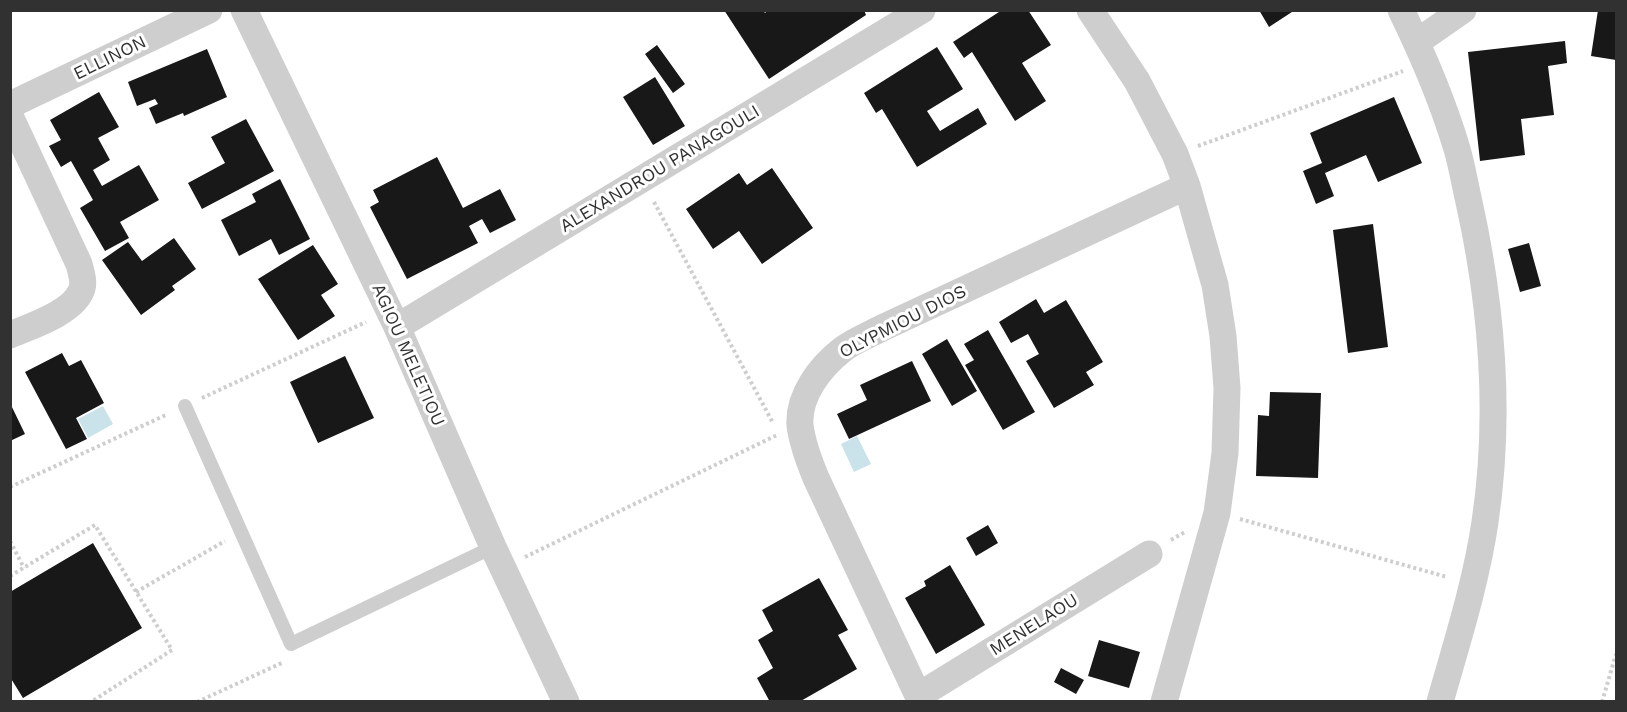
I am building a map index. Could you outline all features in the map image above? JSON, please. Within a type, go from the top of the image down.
[{"type":"street","name":"ELLINON","points":[[10,105],[209,10]]},
{"type":"street","name":"AGIOU MELETIOU","points":[[244,10],[397,327],[497,557],[566,702]]},
{"type":"street","name":"ALEXANDROU PANAGOULI","points":[[397,327],[922,10]]},
{"type":"street","points":[[1090,10],[1137,81],[1175,154],[1187,186],[1215,285],[1223,336],[1227,388],[1225,453],[1217,513],[1164,702]]},
{"type":"street","points":[[1401,10],[1421,52],[1457,149],[1477,239],[1493,375],[1493,446],[1485,520],[1474,584],[1440,702]]},
{"type":"street","points":[[1421,52],[1463,10]]},
{"type":"street","points":[[10,116],[79,264],[83,278],[81,291],[72,304],[10,335]]},
{"type":"street","name":"OLYPMIOU DIOS","points":[[920,699],[816,478],[806,451],[800,423],[810,386],[825,366],[843,349],[882,328],[1187,186]]},
{"type":"street","name":"MENELAOU","points":[[920,699],[1149,554]]},
{"type":"lane","points":[[185,406],[291,644],[497,557]]},
{"type":"path","points":[[1175,154],[1421,52]]},
{"type":"path","points":[[642,179],[773,424]]},
{"type":"path","points":[[497,557],[800,423]]},
{"type":"path","points":[[1149,554],[1217,513],[1474,584]]},
{"type":"path","points":[[10,576],[95,525],[172,650],[91,702]]},
{"type":"path","points":[[136,592],[241,531]]},
{"type":"path","points":[[10,541],[24,568]]},
{"type":"path","points":[[1602,702],[1617,654]]},
{"type":"path","points":[[100,696],[103,702]]},
{"type":"water","points":[[103,406],[113,424],[88,438],[78,419]]},
{"type":"water","points":[[857,436],[871,464],[854,472],[841,444]]},
{"type":"building","points":[[724,10],[763,10],[765,13],[768,10],[864,10],[866,15],[769,79]]},
{"type":"building","points":[[1002,10],[1028,10],[1051,45],[1022,63],[1046,101],[1015,121],[972,52],[964,58],[953,42]]},
{"type":"building","points":[[1259,10],[1295,10],[1269,27]]},
{"type":"building","points":[[1598,10],[1616,10],[1616,60],[1591,56]]},
{"type":"building","points":[[1565,41],[1567,63],[1548,66],[1554,115],[1521,119],[1525,155],[1480,161],[1468,52]]},
{"type":"building","points":[[657,45],[685,84],[673,93],[645,54]]},
{"type":"building","points":[[937,47],[963,89],[927,111],[940,131],[978,108],[987,124],[917,167],[882,109],[876,113],[864,93]]},
{"type":"building","points":[[207,49],[227,97],[184,116],[183,113],[156,124],[149,108],[158,104],[155,99],[137,106],[128,82]]},
{"type":"building","points":[[655,77],[685,126],[653,145],[623,97]]},
{"type":"building","points":[[99,92],[119,127],[98,138],[110,160],[93,170],[102,186],[139,165],[159,200],[120,222],[129,238],[105,251],[80,208],[93,200],[71,161],[61,167],[49,146],[61,140],[50,120]]},
{"type":"building","points":[[1394,97],[1422,163],[1378,182],[1366,155],[1325,173],[1334,196],[1316,204],[1303,171],[1322,163],[1310,133]]},
{"type":"building","points":[[246,119],[274,171],[202,209],[188,183],[225,163],[211,137]]},
{"type":"building","points":[[437,157],[463,208],[500,189],[516,220],[490,233],[482,219],[469,226],[478,243],[407,279],[370,207],[379,202],[373,190]]},
{"type":"building","points":[[772,168],[813,228],[762,264],[739,231],[713,249],[686,209],[739,173],[747,185]]},
{"type":"building","points":[[280,179],[310,239],[279,255],[271,239],[239,256],[221,220],[256,202],[252,194]]},
{"type":"building","points":[[1373,224],[1388,347],[1348,353],[1333,230]]},
{"type":"building","points":[[174,238],[196,269],[172,286],[175,290],[141,315],[102,260],[128,242],[142,261]]},
{"type":"building","points":[[1529,243],[1541,286],[1520,292],[1508,249]]},
{"type":"building","points":[[313,245],[338,284],[321,295],[335,316],[298,340],[258,279]]},
{"type":"building","points":[[1036,299],[1044,313],[1066,300],[1103,362],[1086,372],[1094,385],[1054,408],[1026,361],[1039,354],[1028,334],[1011,343],[999,322]]},
{"type":"building","points":[[988,330],[1035,412],[1003,430],[965,365],[974,360],[964,344]]},
{"type":"building","points":[[947,339],[977,391],[952,406],[922,354]]},
{"type":"building","points":[[62,353],[69,366],[81,360],[104,403],[76,418],[87,439],[66,449],[25,372]]},
{"type":"building","points":[[345,356],[374,418],[318,443],[290,382]]},
{"type":"building","points":[[912,361],[931,401],[849,439],[837,414],[867,400],[860,385]]},
{"type":"building","points":[[1270,392],[1321,393],[1318,478],[1256,476],[1258,415],[1269,416]]},
{"type":"building","points":[[10,403],[25,434],[10,441]]},
{"type":"building","points":[[988,525],[998,543],[976,556],[966,538]]},
{"type":"building","points":[[93,543],[142,628],[23,698],[10,677],[10,592]]},
{"type":"building","points":[[950,565],[985,625],[936,654],[905,598],[926,586],[924,581]]},
{"type":"building","points":[[819,578],[848,630],[838,635],[857,669],[799,702],[770,702],[757,678],[773,668],[758,640],[773,631],[762,610]]},
{"type":"building","points":[[1099,640],[1140,652],[1129,688],[1088,676]]},
{"type":"building","points":[[1061,668],[1084,680],[1076,694],[1054,682]]}]
